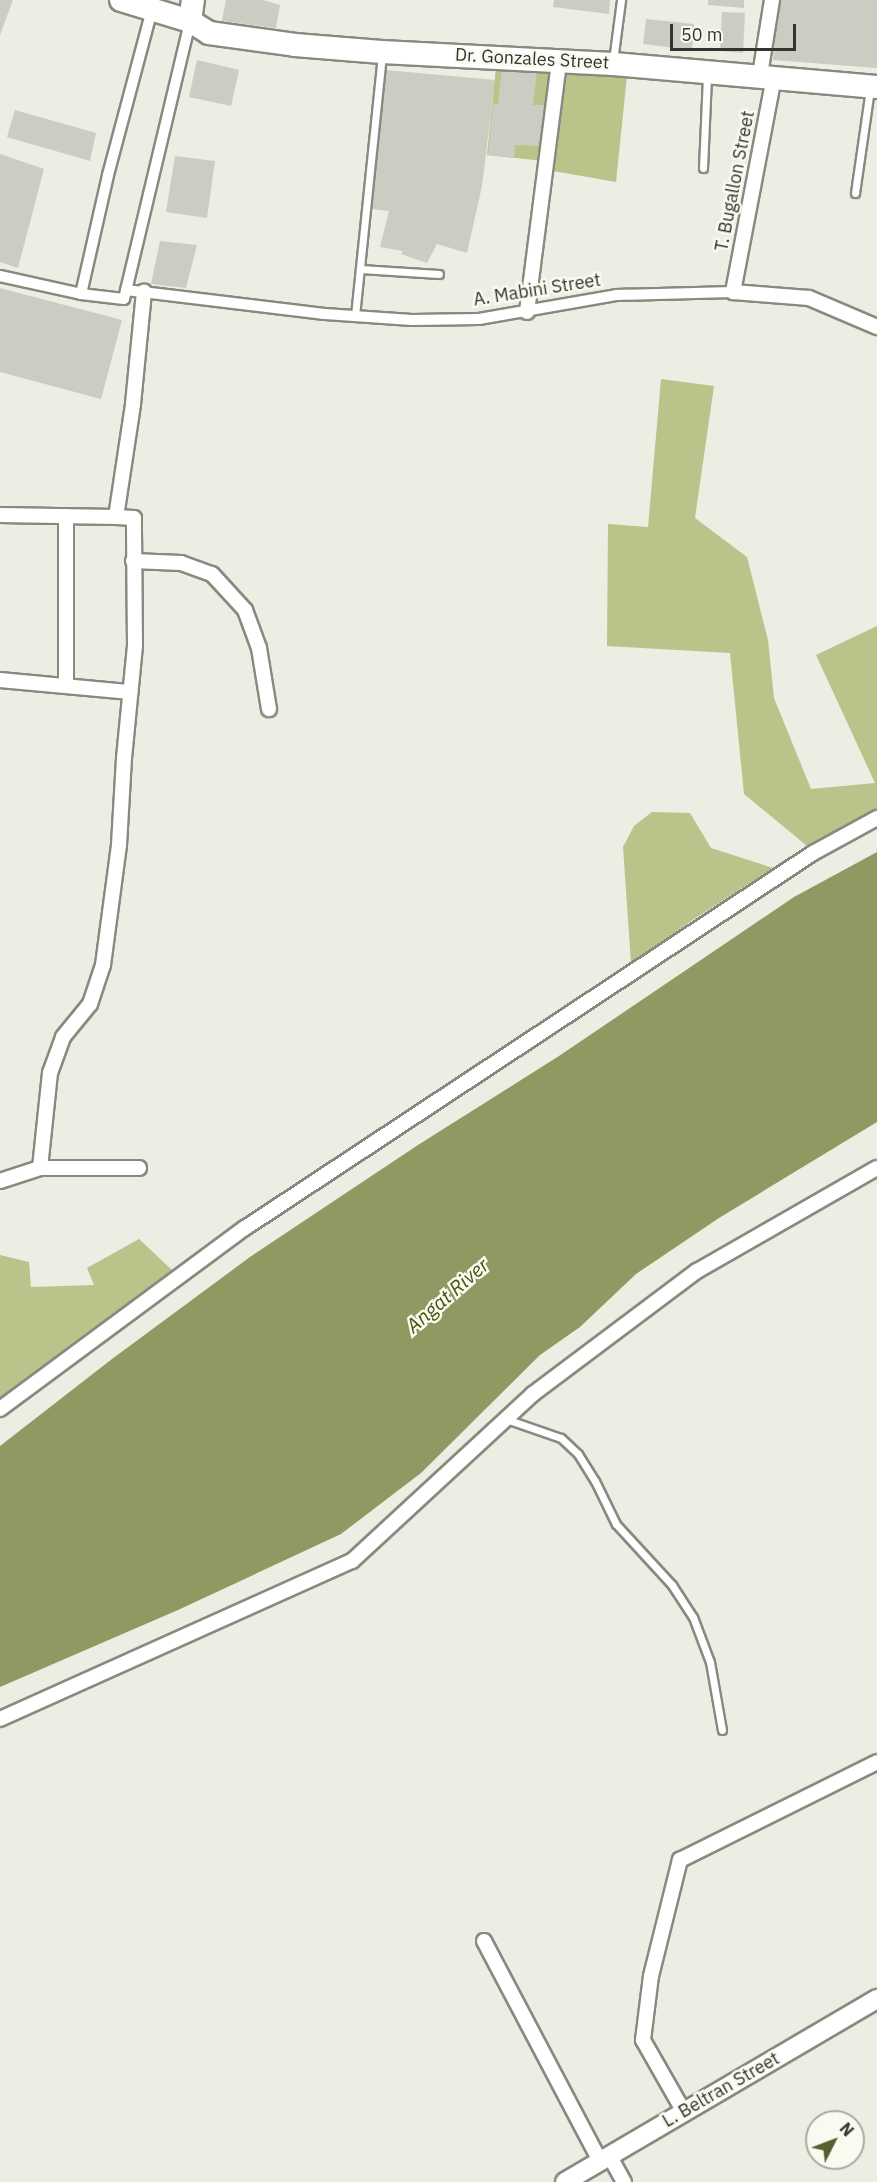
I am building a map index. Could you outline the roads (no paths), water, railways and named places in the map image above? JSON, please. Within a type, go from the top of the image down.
[{"type":"main road","name":"Dr. Gonzales Street","points":[[121,0],[152,10],[192,11],[209,33],[295,45],[613,64],[874,86]]},
{"type":"street","name":"T. Bugallon Street","points":[[733,292],[767,76],[772,0]]},
{"type":"street","points":[[81,294],[108,175],[152,10]]},
{"type":"street","points":[[125,295],[192,11]]},
{"type":"street","points":[[527,312],[559,61]]},
{"type":"street","name":"A. Mabini Street","points":[[0,276],[81,294],[125,295],[144,292],[355,316],[412,320],[479,319],[616,295],[733,292],[809,298],[877,327]]},
{"type":"street","points":[[116,517],[133,404],[144,292]]},
{"type":"street","points":[[0,515],[134,518],[135,645],[118,845],[103,965],[90,1004],[63,1037],[50,1073],[40,1168]]},
{"type":"street","points":[[66,516],[66,686]]},
{"type":"street","points":[[133,561],[181,563],[212,574],[245,610],[259,648],[269,709]]},
{"type":"street","points":[[0,680],[130,692]]},
{"type":"street","points":[[0,1409],[245,1228],[813,853],[877,818]]},
{"type":"street","points":[[0,1181],[40,1168],[139,1168]]},
{"type":"street","points":[[0,1719],[352,1561],[533,1394],[697,1271],[877,1168]]},
{"type":"street","points":[[684,2112],[643,2040],[651,1976],[680,1860],[877,1762]]},
{"type":"street","points":[[484,1941],[604,2158],[624,2182]]},
{"type":"street","name":"L. Beltran Street","points":[[566,2182],[877,1999]]},
{"type":"lane","points":[[613,64],[621,0]]},
{"type":"lane","points":[[355,316],[382,52]]},
{"type":"lane","points":[[703,168],[707,71]]},
{"type":"lane","points":[[855,193],[874,86]]},
{"type":"lane","points":[[360,269],[439,274]]},
{"type":"lane","points":[[506,1419],[561,1438],[578,1454],[595,1481],[616,1524],[672,1585],[693,1617],[710,1662],[722,1730]]},
{"type":"water","name":"Angat River","points":[[877,852],[877,1122],[719,1218],[636,1274],[580,1327],[540,1355],[421,1473],[341,1534],[178,1610],[0,1687],[0,1446],[112,1359],[250,1257],[418,1145],[559,1056],[794,897]]}]
